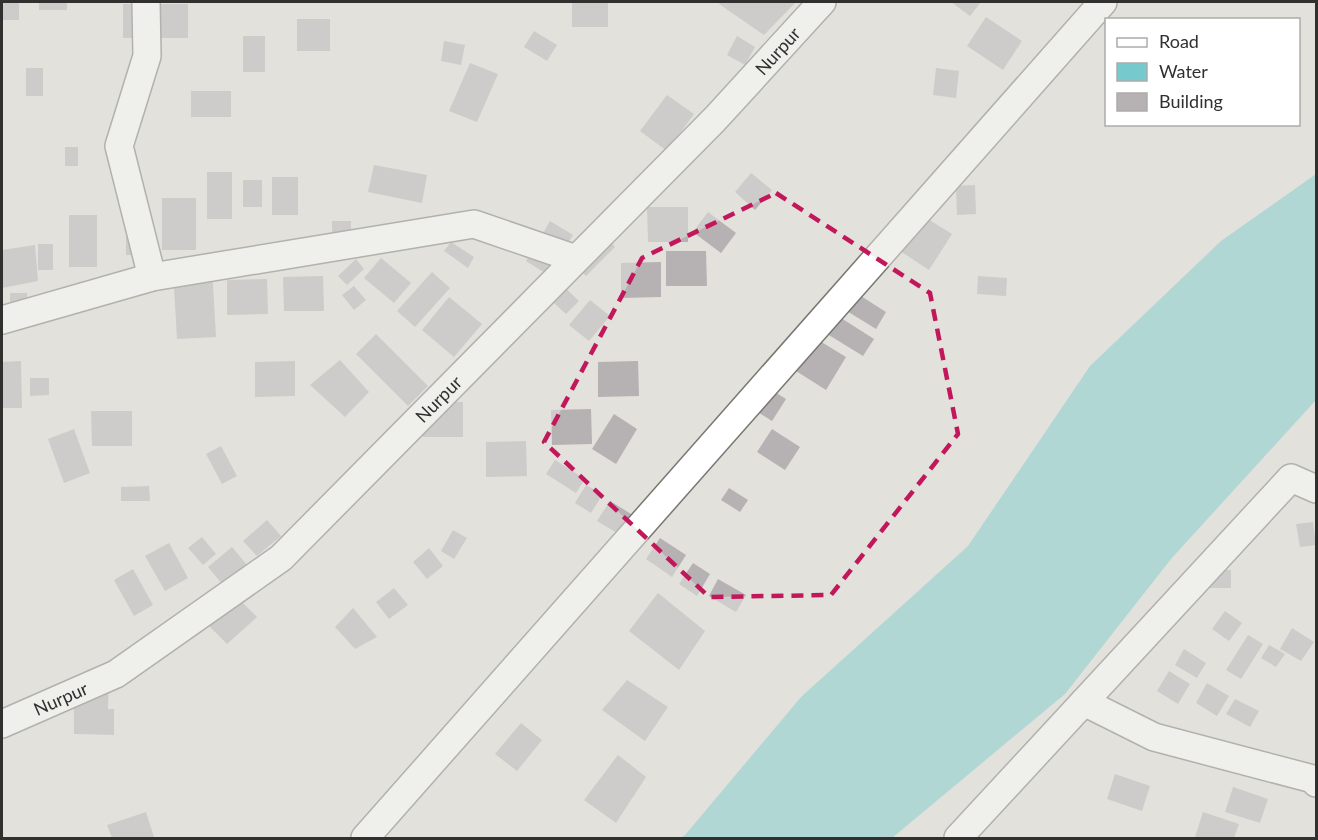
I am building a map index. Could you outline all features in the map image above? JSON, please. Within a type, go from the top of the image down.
[{"type":"street","points":[[146,2],[147,56],[119,146],[152,277]]},
{"type":"street","name":"Nurpur","points":[[2,724],[117,675],[281,558],[715,119],[822,2]]},
{"type":"street","points":[[365,838],[1103,2]]},
{"type":"street","points":[[2,320],[152,277],[474,224],[576,259]]},
{"type":"street","points":[[958,838],[1292,478],[1317,489]]},
{"type":"street","points":[[1084,702],[1154,737],[1313,779],[1317,783]]},
{"type":"highlighted area","points":[[776,193],[930,293],[958,434],[831,595],[709,597],[544,442],[642,258]]},
{"type":"water","points":[[1316,174],[1316,400],[1171,559],[1065,694],[892,838],[680,838],[685,835],[801,697],[968,546],[1090,366],[1221,241]]},
{"type":"building","points":[[2,2],[19,2],[19,20],[2,20]]},
{"type":"building","points":[[39,2],[67,2],[67,10],[39,10]]},
{"type":"building","points":[[572,2],[608,2],[608,27],[572,27]]},
{"type":"building","points":[[721,2],[796,2],[764,35],[719,4]]},
{"type":"building","points":[[951,2],[981,2],[970,16]]},
{"type":"building","points":[[123,4],[188,4],[188,38],[123,38]]},
{"type":"building","points":[[986,17],[1022,41],[1003,70],[967,46]]},
{"type":"building","points":[[297,19],[330,19],[330,51],[297,51]]},
{"type":"building","points":[[534,31],[557,45],[547,61],[524,47]]},
{"type":"building","points":[[243,36],[265,36],[265,72],[243,72]]},
{"type":"building","points":[[737,36],[755,47],[745,65],[727,55]]},
{"type":"building","points":[[444,41],[465,45],[461,65],[441,61]]},
{"type":"building","points":[[470,63],[498,74],[477,122],[449,111]]},
{"type":"building","points":[[26,68],[43,68],[43,96],[26,96]]},
{"type":"building","points":[[936,68],[959,71],[956,98],[933,95]]},
{"type":"building","points":[[191,91],[231,91],[231,117],[191,117]]},
{"type":"building","points":[[667,95],[694,114],[667,151],[640,131]]},
{"type":"building","points":[[65,147],[78,147],[78,166],[65,166]]},
{"type":"building","points":[[374,165],[427,175],[422,203],[368,192]]},
{"type":"building","points":[[207,172],[232,172],[232,219],[207,219]]},
{"type":"building","points":[[751,173],[772,190],[755,210],[735,192]]},
{"type":"building","points":[[272,177],[298,177],[298,215],[272,215]]},
{"type":"building","points":[[243,180],[262,180],[262,207],[243,207]]},
{"type":"building","points":[[975,185],[976,214],[957,215],[956,186]]},
{"type":"building","points":[[162,198],[196,198],[196,250],[162,250]]},
{"type":"building","points":[[647,207],[688,207],[688,242],[648,242]]},
{"type":"building","points":[[708,212],[736,233],[721,253],[693,232]]},
{"type":"building","points":[[69,215],[97,215],[97,267],[69,267]]},
{"type":"building","points":[[923,216],[952,234],[929,270],[900,251]]},
{"type":"building","points":[[332,221],[351,221],[351,247],[332,247]]},
{"type":"building","points":[[550,221],[573,235],[565,248],[542,235]]},
{"type":"building","points":[[126,231],[149,231],[149,255],[126,255]]},
{"type":"building","points":[[604,235],[615,247],[586,276],[574,265]]},
{"type":"building","points":[[539,240],[559,252],[545,273],[526,261]]},
{"type":"building","points":[[451,242],[474,257],[468,268],[444,251]]},
{"type":"building","points":[[38,244],[53,244],[53,270],[38,270]]},
{"type":"building","points":[[35,245],[38,281],[2,288],[2,250]]},
{"type":"building","points":[[666,251],[706,251],[707,286],[666,286]]},
{"type":"building","points":[[381,258],[411,283],[394,303],[364,278]]},
{"type":"building","points":[[356,259],[364,269],[347,285],[338,276]]},
{"type":"building","points":[[661,262],[661,297],[621,298],[621,263]]},
{"type":"building","points":[[212,268],[216,337],[177,339],[173,270]]},
{"type":"building","points":[[432,272],[450,288],[415,327],[397,311]]},
{"type":"building","points":[[323,276],[324,311],[284,311],[283,277]]},
{"type":"building","points":[[978,276],[1007,278],[1006,296],[977,294]]},
{"type":"building","points":[[267,279],[268,314],[227,315],[227,280]]},
{"type":"building","points":[[557,280],[579,301],[566,314],[544,294]]},
{"type":"building","points":[[354,286],[366,300],[354,310],[342,295]]},
{"type":"building","points":[[853,291],[886,312],[876,329],[842,308]]},
{"type":"building","points":[[10,293],[27,293],[28,308],[10,309]]},
{"type":"building","points":[[449,297],[482,324],[454,357],[422,330]]},
{"type":"building","points":[[590,300],[610,316],[589,341],[569,325]]},
{"type":"building","points":[[830,311],[874,339],[863,356],[819,329]]},
{"type":"building","points":[[805,332],[846,357],[826,390],[785,364]]},
{"type":"building","points":[[376,334],[428,386],[408,406],[356,354]]},
{"type":"building","points":[[340,360],[369,392],[345,417],[310,385]]},
{"type":"building","points":[[21,361],[22,408],[2,408],[2,362]]},
{"type":"building","points":[[295,361],[295,396],[255,397],[255,362]]},
{"type":"building","points":[[638,361],[639,396],[598,397],[598,362]]},
{"type":"building","points":[[30,378],[49,378],[49,395],[30,396]]},
{"type":"building","points":[[762,384],[786,399],[772,421],[748,406]]},
{"type":"building","points":[[422,402],[463,402],[463,437],[423,437]]},
{"type":"building","points":[[591,409],[592,444],[552,445],[551,410]]},
{"type":"building","points":[[91,411],[132,411],[132,446],[92,446]]},
{"type":"building","points":[[614,414],[637,429],[616,464],[592,449]]},
{"type":"building","points":[[74,429],[90,473],[64,483],[48,439]]},
{"type":"building","points":[[772,429],[800,447],[785,470],[757,452]]},
{"type":"building","points":[[526,441],[527,476],[486,477],[486,442]]},
{"type":"building","points":[[221,446],[237,476],[222,484],[206,454]]},
{"type":"building","points":[[555,460],[585,479],[576,493],[546,474]]},
{"type":"building","points":[[586,485],[603,494],[591,513],[575,503]]},
{"type":"building","points":[[149,486],[150,501],[121,501],[121,487]]},
{"type":"building","points":[[729,488],[748,500],[740,512],[721,500]]},
{"type":"building","points":[[610,501],[649,525],[637,545],[597,521]]},
{"type":"building","points":[[267,520],[281,536],[257,556],[243,541]]},
{"type":"building","points":[[1313,522],[1316,545],[1300,547],[1296,524]]},
{"type":"building","points":[[453,530],[467,538],[454,559],[441,551]]},
{"type":"building","points":[[202,537],[216,554],[203,565],[188,548]]},
{"type":"building","points":[[660,538],[686,555],[672,577],[646,559]]},
{"type":"building","points":[[169,543],[188,578],[165,591],[145,556]]},
{"type":"building","points":[[232,547],[252,571],[228,591],[208,567]]},
{"type":"building","points":[[429,548],[443,566],[427,579],[413,562]]},
{"type":"building","points":[[693,563],[710,574],[697,596],[679,584]]},
{"type":"building","points":[[133,569],[153,605],[134,616],[114,580]]},
{"type":"building","points":[[1207,569],[1231,570],[1231,588],[1207,588]]},
{"type":"building","points":[[718,579],[746,595],[736,612],[709,596]]},
{"type":"building","points":[[394,588],[408,605],[389,619],[376,602]]},
{"type":"building","points":[[658,593],[705,631],[679,670],[629,631]]},
{"type":"building","points":[[238,598],[257,617],[227,644],[209,626]]},
{"type":"building","points":[[353,608],[377,637],[355,649],[335,627]]},
{"type":"building","points":[[1225,611],[1242,623],[1229,641],[1212,629]]},
{"type":"building","points":[[1292,628],[1314,642],[1301,661],[1280,649]]},
{"type":"building","points":[[1248,635],[1263,644],[1241,679],[1226,670]]},
{"type":"building","points":[[1269,645],[1285,654],[1276,667],[1261,658]]},
{"type":"building","points":[[1184,649],[1206,663],[1197,678],[1175,665]]},
{"type":"building","points":[[1169,671],[1190,684],[1178,704],[1157,691]]},
{"type":"building","points":[[627,680],[668,707],[645,741],[602,710]]},
{"type":"building","points":[[109,682],[108,709],[114,709],[114,735],[74,734],[74,708],[68,708]]},
{"type":"building","points":[[1207,683],[1229,696],[1217,716],[1196,703]]},
{"type":"building","points":[[1235,699],[1259,711],[1250,727],[1226,714]]},
{"type":"building","points":[[521,723],[542,740],[517,771],[495,754]]},
{"type":"building","points":[[618,755],[646,777],[616,823],[584,800]]},
{"type":"building","points":[[1115,774],[1150,786],[1142,811],[1107,799]]},
{"type":"building","points":[[1233,787],[1268,799],[1260,823],[1225,812]]},
{"type":"building","points":[[146,812],[154,837],[112,838],[107,825]]},
{"type":"building","points":[[1203,812],[1239,824],[1234,838],[1195,837]]}]
